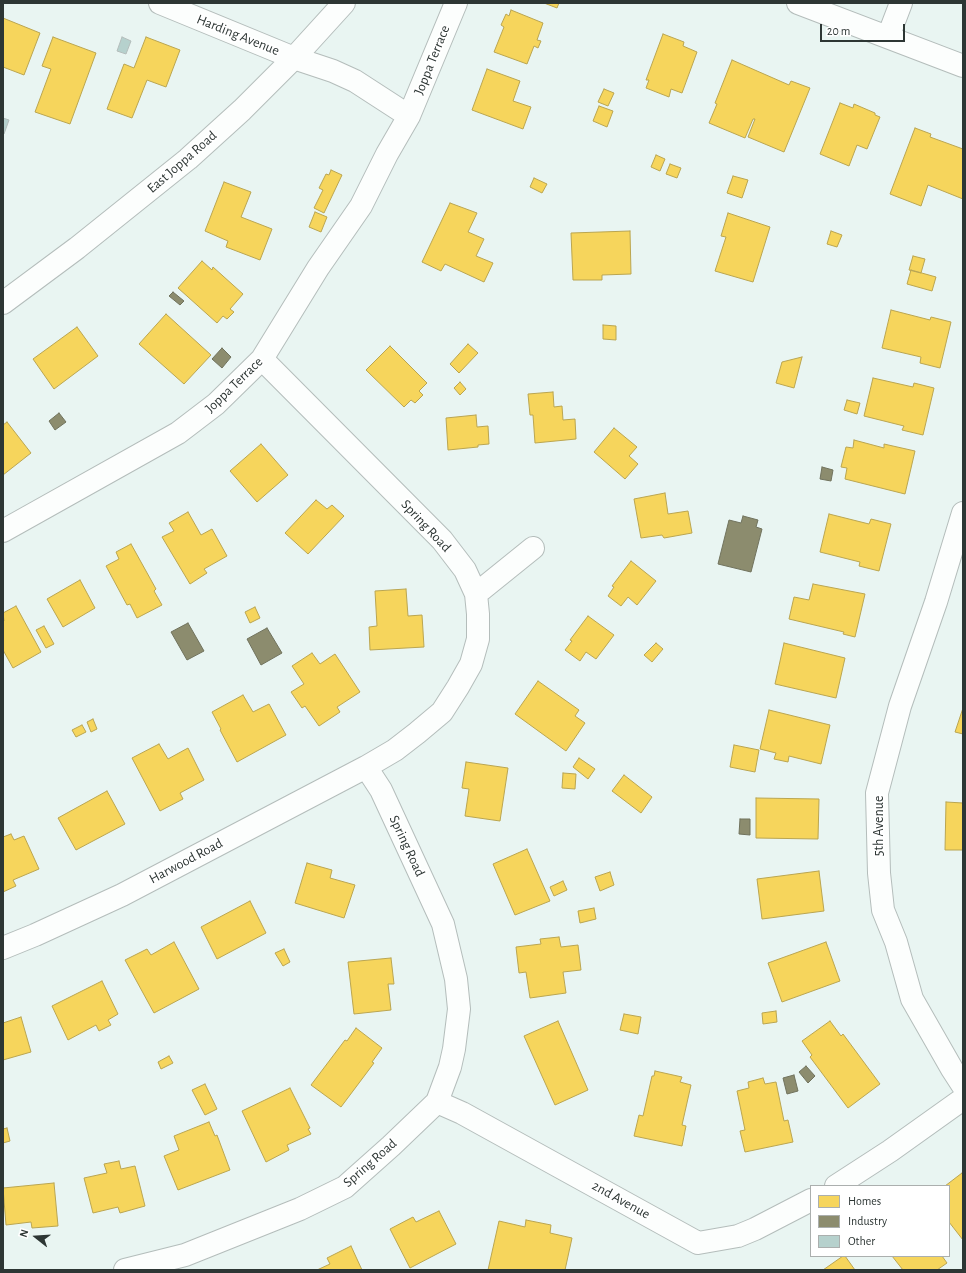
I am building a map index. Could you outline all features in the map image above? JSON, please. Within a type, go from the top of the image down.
[{"type":"street","name":"Harding Avenue","points":[[160,3],[294,58]]},
{"type":"street","name":"East Joppa Road","points":[[3,302],[77,248],[188,159],[242,110],[294,58],[344,3]]},
{"type":"street","name":"Joppa Terrace","points":[[3,531],[178,433],[216,404],[262,359],[318,268],[361,206],[387,154],[409,116],[456,3]]},
{"type":"street","points":[[798,3],[963,66]]},
{"type":"street","points":[[888,37],[901,3]]},
{"type":"street","points":[[294,58],[333,71],[355,81],[409,116]]},
{"type":"street","name":"Spring Road","points":[[125,1270],[185,1255],[300,1209],[345,1187],[437,1102],[450,1067],[454,1049],[459,1009],[456,979],[443,924],[381,790],[366,767],[395,750],[442,712],[458,687],[471,664],[478,639],[476,594],[465,570],[442,540],[262,359]]},
{"type":"street","name":"5th Avenue","points":[[963,513],[936,602],[900,706],[877,793],[879,873],[883,910],[896,942],[912,999],[963,1086]]},
{"type":"street","points":[[476,594],[533,548]]},
{"type":"street","name":"Harwood Road","points":[[3,948],[122,895],[366,767]]},
{"type":"street","points":[[838,1185],[890,1151],[963,1099]]},
{"type":"street","name":"2nd Avenue","points":[[437,1102],[462,1113],[698,1242],[738,1236],[755,1229],[810,1201]]},
{"type":"building: Homes","points":[[544,3],[559,3],[557,8]]},
{"type":"building: Homes","points":[[511,10],[543,23],[537,40],[541,41],[538,48],[534,46],[527,64],[494,52],[504,27],[501,25],[506,14],[509,16]]},
{"type":"building: Homes","points":[[3,18],[40,33],[24,75],[3,67]]},
{"type":"building: Homes","points":[[663,34],[684,42],[683,46],[697,52],[682,93],[671,89],[669,97],[646,88],[649,80],[646,80]]},
{"type":"building: Homes","points":[[53,37],[96,53],[70,124],[35,112],[51,69],[42,66]]},
{"type":"building: Homes","points":[[146,37],[180,50],[166,87],[147,80],[132,118],[107,109],[124,64],[134,68]]},
{"type":"building: Homes","points":[[732,60],[789,85],[791,81],[810,88],[784,152],[748,137],[755,119],[753,119],[745,138],[709,123],[717,104],[715,103]]},
{"type":"building: Homes","points":[[487,69],[520,81],[513,101],[531,107],[523,129],[472,110]]},
{"type":"building: Homes","points":[[604,89],[614,93],[608,106],[598,102]]},
{"type":"building: Homes","points":[[840,103],[853,108],[854,104],[875,113],[875,115],[880,117],[867,149],[857,145],[849,166],[820,154]]},
{"type":"building: Homes","points":[[599,106],[613,111],[607,127],[593,121]]},
{"type":"building: Homes","points":[[915,128],[931,134],[930,137],[963,149],[963,199],[928,185],[921,206],[890,194]]},
{"type":"building: Homes","points":[[656,155],[665,159],[660,171],[651,167]]},
{"type":"building: Homes","points":[[670,164],[681,168],[677,178],[666,174]]},
{"type":"building: Homes","points":[[331,170],[342,175],[324,213],[314,208],[323,190],[319,188],[326,174],[329,175]]},
{"type":"building: Homes","points":[[733,176],[748,180],[742,198],[727,193]]},
{"type":"building: Homes","points":[[534,178],[547,184],[542,193],[530,187]]},
{"type":"building: Homes","points":[[224,182],[251,192],[241,217],[272,229],[260,260],[226,247],[228,241],[205,231]]},
{"type":"building: Homes","points":[[450,203],[477,213],[468,232],[484,239],[476,256],[493,263],[484,282],[445,264],[441,271],[422,262]]},
{"type":"building: Homes","points":[[315,212],[327,217],[321,232],[309,227]]},
{"type":"building: Homes","points":[[728,213],[770,227],[753,282],[715,271],[726,237],[721,236]]},
{"type":"building: Homes","points":[[630,231],[631,274],[602,275],[602,280],[573,280],[571,233]]},
{"type":"building: Homes","points":[[831,231],[842,235],[837,247],[827,244]]},
{"type":"building: Homes","points":[[913,256],[925,259],[921,273],[909,270]]},
{"type":"building: Homes","points":[[202,261],[212,270],[213,267],[243,294],[230,309],[234,312],[227,319],[223,316],[217,323],[178,288]]},
{"type":"building: Homes","points":[[911,270],[936,277],[932,291],[907,284]]},
{"type":"building: Homes","points":[[891,310],[930,320],[931,317],[951,322],[940,368],[920,363],[921,357],[882,348]]},
{"type":"building: Homes","points":[[166,314],[211,355],[184,384],[139,344]]},
{"type":"building: Homes","points":[[603,325],[616,326],[616,340],[603,339]]},
{"type":"building: Homes","points":[[77,327],[98,356],[54,389],[33,359]]},
{"type":"building: Homes","points":[[468,344],[478,353],[459,373],[450,364]]},
{"type":"building: Homes","points":[[390,346],[427,383],[419,391],[423,395],[415,403],[411,400],[404,407],[366,370]]},
{"type":"building: Homes","points":[[802,357],[794,388],[776,383],[782,362]]},
{"type":"building: Homes","points":[[873,378],[913,387],[914,383],[934,388],[923,435],[902,430],[904,426],[864,416]]},
{"type":"building: Homes","points":[[460,382],[466,389],[460,395],[454,388]]},
{"type":"building: Homes","points":[[553,392],[554,407],[562,406],[563,420],[575,419],[576,439],[535,443],[533,415],[530,415],[528,394]]},
{"type":"building: Homes","points":[[847,400],[860,403],[857,414],[844,410]]},
{"type":"building: Homes","points":[[476,415],[477,427],[488,426],[489,444],[478,445],[478,447],[448,450],[446,418]]},
{"type":"building: Homes","points":[[7,422],[31,453],[3,475],[3,425]]},
{"type":"building: Homes","points":[[614,428],[637,447],[629,456],[638,464],[625,479],[594,452]]},
{"type":"building: Homes","points":[[854,440],[884,448],[884,444],[915,451],[905,494],[845,479],[847,468],[841,467],[846,447],[853,448]]},
{"type":"building: Homes","points":[[261,444],[288,475],[257,502],[230,471]]},
{"type":"building: Homes","points":[[665,493],[668,514],[688,511],[692,533],[664,538],[662,535],[641,538],[634,499]]},
{"type":"building: Homes","points":[[316,500],[327,509],[332,505],[344,516],[308,554],[285,533]]},
{"type":"building: Homes","points":[[188,512],[201,535],[212,529],[227,556],[204,569],[207,573],[190,584],[162,537],[174,531],[169,523]]},
{"type":"building: Homes","points":[[829,514],[869,524],[871,519],[891,524],[879,571],[859,566],[860,562],[820,552]]},
{"type":"building: Homes","points":[[131,544],[156,589],[154,591],[162,605],[137,618],[130,604],[127,605],[106,566],[119,559],[116,552]]},
{"type":"building: Homes","points":[[631,561],[656,581],[637,605],[628,597],[621,606],[608,596],[614,587],[612,586]]},
{"type":"building: Homes","points":[[80,580],[95,608],[63,627],[47,599]]},
{"type":"building: Homes","points":[[813,584],[865,594],[855,637],[843,634],[844,632],[789,619],[794,597],[809,600]]},
{"type":"building: Homes","points":[[406,589],[408,616],[422,615],[424,647],[370,650],[369,627],[377,626],[375,591]]},
{"type":"building: Homes","points":[[16,606],[41,652],[13,668],[3,650],[3,613]]},
{"type":"building: Homes","points":[[255,607],[260,618],[250,623],[245,612]]},
{"type":"building: Homes","points":[[588,616],[614,635],[596,659],[586,652],[580,661],[565,650],[572,641],[570,640]]},
{"type":"building: Homes","points":[[44,626],[54,644],[46,648],[36,630]]},
{"type":"building: Homes","points":[[656,643],[663,649],[652,662],[644,655]]},
{"type":"building: Homes","points":[[784,643],[845,658],[836,698],[775,684]]},
{"type":"building: Homes","points":[[312,653],[320,664],[335,654],[360,692],[337,707],[340,712],[319,726],[305,706],[302,708],[291,692],[304,684],[292,666]]},
{"type":"building: Homes","points":[[538,681],[579,710],[575,716],[585,723],[566,751],[515,714]]},
{"type":"building: Homes","points":[[243,695],[253,712],[269,704],[286,735],[237,762],[212,712]]},
{"type":"building: Homes","points":[[963,708],[963,734],[955,732]]},
{"type":"building: Homes","points":[[769,710],[830,725],[821,764],[789,756],[788,762],[774,759],[776,753],[760,749]]},
{"type":"building: Homes","points":[[93,719],[97,729],[91,732],[87,722]]},
{"type":"building: Homes","points":[[82,725],[86,732],[76,737],[72,730]]},
{"type":"building: Homes","points":[[159,744],[168,759],[188,748],[204,780],[180,793],[183,799],[160,811],[132,758]]},
{"type":"building: Homes","points":[[734,745],[759,750],[755,772],[730,767]]},
{"type":"building: Homes","points":[[579,758],[595,769],[588,779],[573,767]]},
{"type":"building: Homes","points":[[466,762],[508,768],[500,821],[465,816],[469,789],[462,788]]},
{"type":"building: Homes","points":[[563,773],[576,774],[575,789],[562,788]]},
{"type":"building: Homes","points":[[624,775],[652,797],[641,813],[612,791]]},
{"type":"building: Homes","points":[[107,791],[125,824],[76,850],[58,818]]},
{"type":"building: Homes","points":[[756,798],[819,799],[818,839],[756,838]]},
{"type":"building: Homes","points":[[946,802],[963,803],[963,850],[945,850]]},
{"type":"building: Homes","points":[[11,834],[14,840],[24,836],[39,869],[13,880],[16,886],[3,892],[3,837]]},
{"type":"building: Homes","points":[[527,849],[550,901],[515,915],[493,864]]},
{"type":"building: Homes","points":[[307,863],[332,870],[330,878],[355,885],[344,918],[295,903]]},
{"type":"building: Homes","points":[[819,871],[824,911],[762,919],[757,879]]},
{"type":"building: Homes","points":[[610,872],[614,885],[600,891],[595,877]]},
{"type":"building: Homes","points":[[563,881],[567,890],[554,896],[550,887]]},
{"type":"building: Homes","points":[[250,901],[266,933],[217,959],[201,927]]},
{"type":"building: Homes","points":[[594,908],[596,919],[580,923],[578,911]]},
{"type":"building: Homes","points":[[559,937],[561,947],[578,945],[581,970],[563,972],[566,993],[530,998],[526,972],[519,973],[516,947],[541,944],[540,939]]},
{"type":"building: Homes","points":[[174,942],[199,989],[154,1013],[125,960],[147,949],[151,955]]},
{"type":"building: Homes","points":[[826,942],[840,981],[782,1002],[768,963]]},
{"type":"building: Homes","points":[[284,949],[290,962],[283,966],[275,953]]},
{"type":"building: Homes","points":[[391,958],[394,984],[388,984],[391,1010],[354,1014],[348,962]]},
{"type":"building: Homes","points":[[102,981],[118,1014],[108,1020],[111,1025],[99,1031],[96,1025],[68,1040],[52,1006]]},
{"type":"building: Homes","points":[[776,1011],[777,1022],[763,1024],[762,1013]]},
{"type":"building: Homes","points":[[624,1014],[641,1017],[638,1034],[620,1030]]},
{"type":"building: Homes","points":[[21,1017],[31,1052],[3,1060],[3,1023]]},
{"type":"building: Homes","points":[[558,1021],[588,1090],[555,1105],[524,1036]]},
{"type":"building: Homes","points":[[830,1021],[841,1036],[843,1034],[880,1084],[848,1108],[810,1057],[812,1055],[802,1041]]},
{"type":"building: Homes","points":[[356,1028],[382,1048],[372,1062],[374,1063],[341,1107],[311,1085]]},
{"type":"building: Homes","points":[[169,1056],[173,1063],[161,1069],[158,1062]]},
{"type":"building: Homes","points":[[655,1071],[682,1077],[680,1082],[691,1085],[682,1125],[686,1126],[682,1146],[634,1136],[639,1115],[643,1116],[652,1076],[654,1076]]},
{"type":"building: Homes","points":[[763,1078],[765,1084],[776,1082],[784,1121],[788,1120],[793,1142],[745,1152],[740,1131],[745,1130],[737,1091],[749,1088],[748,1082]]},
{"type":"building: Homes","points":[[205,1084],[217,1109],[205,1115],[192,1090]]},
{"type":"building: Homes","points":[[290,1088],[310,1128],[308,1129],[311,1134],[287,1145],[289,1150],[266,1162],[242,1111]]},
{"type":"building: Homes","points":[[209,1122],[215,1136],[217,1135],[230,1170],[178,1190],[164,1156],[179,1150],[174,1136]]},
{"type":"building: Homes","points":[[7,1128],[10,1141],[3,1143],[3,1129]]},
{"type":"building: Homes","points":[[119,1161],[121,1169],[135,1166],[145,1206],[120,1213],[118,1207],[93,1213],[84,1178],[107,1173],[104,1164]]},
{"type":"building: Homes","points":[[963,1173],[963,1240],[950,1223],[950,1185],[946,1185]]},
{"type":"building: Homes","points":[[54,1183],[58,1226],[32,1228],[31,1222],[6,1225],[3,1188]]},
{"type":"building: Homes","points":[[439,1211],[456,1244],[410,1268],[390,1229],[413,1217],[416,1222]]},
{"type":"building: Homes","points":[[526,1220],[551,1225],[550,1233],[572,1238],[565,1270],[488,1270],[499,1221],[525,1227]]},
{"type":"building: Homes","points":[[351,1246],[362,1270],[317,1270],[330,1264],[327,1258]]},
{"type":"building: Homes","points":[[842,1257],[846,1257],[855,1270],[823,1270]]},
{"type":"building: Homes","points":[[893,1257],[943,1257],[947,1263],[937,1270],[903,1270]]},
{"type":"building: Industry","points":[[173,292],[184,301],[180,305],[169,296]]},
{"type":"building: Industry","points":[[222,348],[231,357],[222,368],[212,359]]},
{"type":"building: Industry","points":[[59,413],[66,422],[55,430],[49,421]]},
{"type":"building: Industry","points":[[822,467],[833,470],[831,481],[820,479]]},
{"type":"building: Industry","points":[[743,516],[758,520],[756,527],[762,529],[751,572],[718,564],[729,520],[741,523]]},
{"type":"building: Industry","points":[[188,623],[204,651],[187,660],[171,632]]},
{"type":"building: Industry","points":[[267,628],[282,653],[261,665],[247,639]]},
{"type":"building: Industry","points":[[740,819],[750,819],[750,835],[739,834]]},
{"type":"building: Industry","points":[[806,1066],[815,1076],[808,1083],[799,1072]]},
{"type":"building: Industry","points":[[794,1075],[798,1091],[787,1094],[783,1078]]},
{"type":"building: Other","points":[[122,37],[131,41],[126,54],[117,51]]},
{"type":"building: Other","points":[[3,118],[9,120],[4,134],[3,134]]}]
